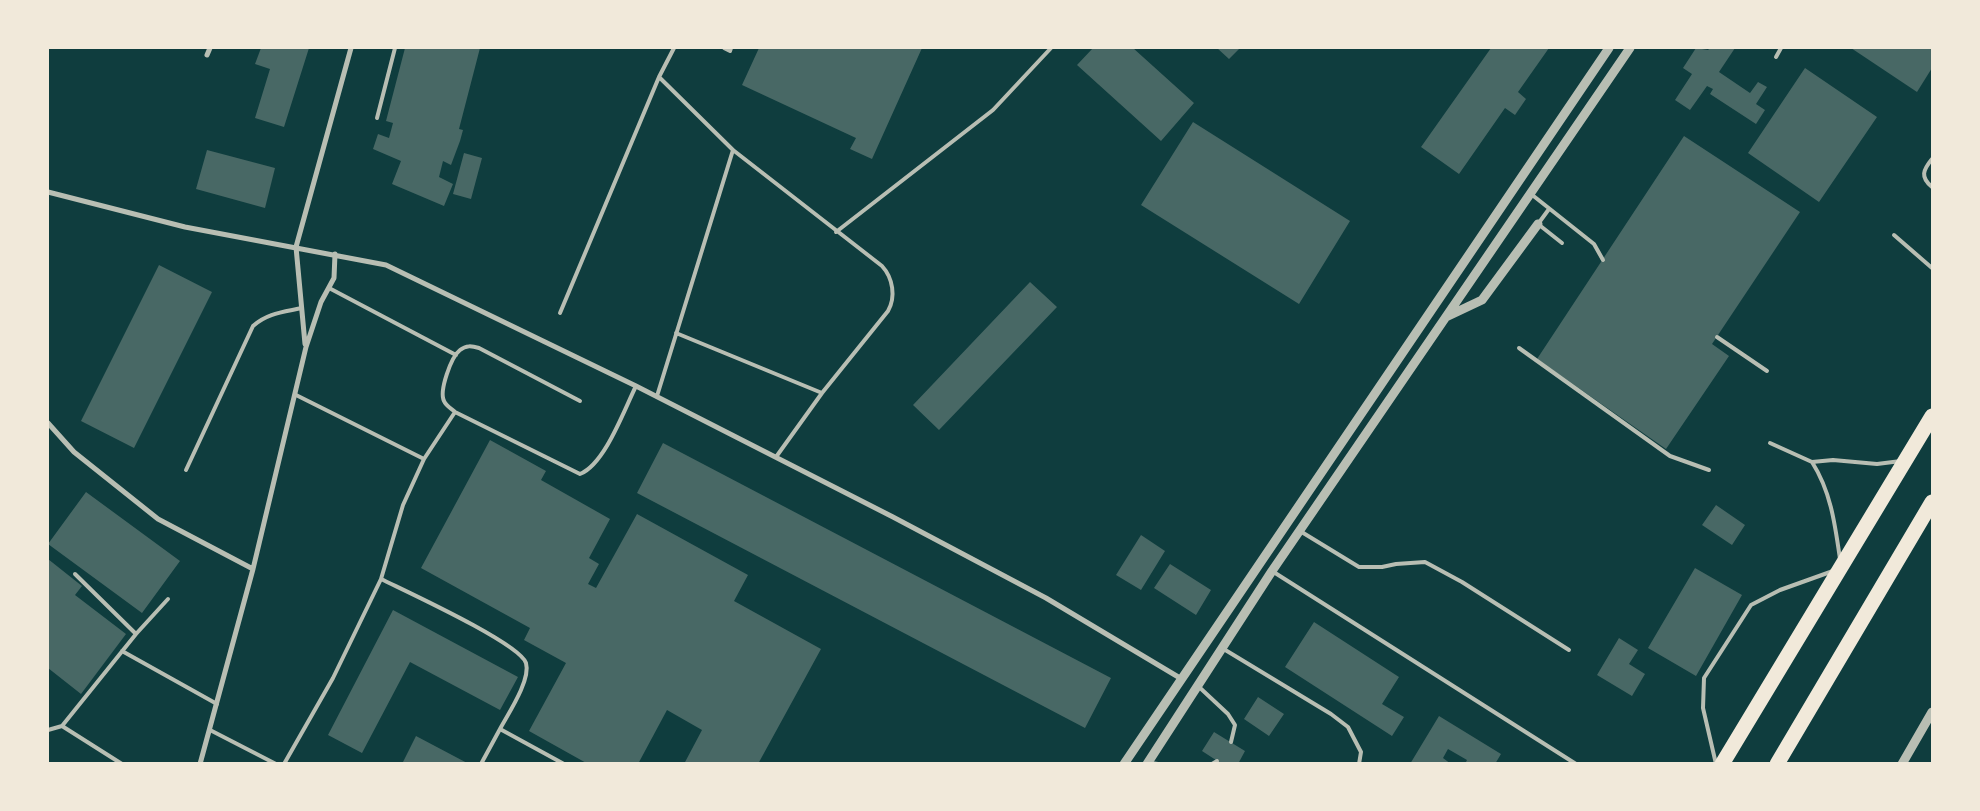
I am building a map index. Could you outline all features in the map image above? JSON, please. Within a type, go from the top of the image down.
[{"type":"highway","points":[[1722,764],[1932,416]]},
{"type":"highway","points":[[1776,764],[1932,502]]},
{"type":"street","points":[[207,55],[210,48]]},
{"type":"street","points":[[306,347],[296,248],[351,48]]},
{"type":"street","points":[[1124,764],[1180,678],[1609,48]]},
{"type":"street","points":[[1147,763],[1272,570],[1630,48]]},
{"type":"street","points":[[48,192],[185,227],[386,265],[657,396],[1046,598],[1180,678]]},
{"type":"street","points":[[1446,317],[1482,300],[1538,224]]},
{"type":"street","points":[[200,764],[253,568],[306,347],[321,302],[334,278],[335,254]]},
{"type":"street","points":[[48,423],[74,452],[158,519],[253,568]]},
{"type":"street","points":[[1902,764],[1932,712]]},
{"type":"lane","points":[[377,118],[395,48]]},
{"type":"lane","points":[[560,312],[659,77],[674,48]]},
{"type":"lane","points":[[724,48],[730,51],[732,48]]},
{"type":"lane","points":[[836,232],[993,110],[1051,48]]},
{"type":"lane","points":[[1776,57],[1781,48]]},
{"type":"lane","points":[[659,77],[733,150],[889,273],[892,286],[891,306],[822,393],[776,458]]},
{"type":"lane","points":[[657,396],[733,150]]},
{"type":"lane","points":[[1932,159],[1924,168],[1923,173],[1927,182],[1932,187]]},
{"type":"lane","points":[[1531,194],[1594,244],[1603,260]]},
{"type":"lane","points":[[1549,209],[1538,224],[1562,243]]},
{"type":"lane","points":[[1894,234],[1932,268]]},
{"type":"lane","points":[[329,288],[456,355]]},
{"type":"lane","points":[[186,470],[253,326],[261,318],[269,315],[302,308]]},
{"type":"lane","points":[[676,333],[822,393]]},
{"type":"lane","points":[[1717,337],[1767,371]]},
{"type":"lane","points":[[580,401],[479,348],[468,346],[456,355],[443,386],[442,395],[444,403],[455,412],[580,474],[588,471],[602,454],[636,386]]},
{"type":"lane","points":[[1518,348],[1670,456],[1709,470]]},
{"type":"lane","points":[[296,395],[424,459]]},
{"type":"lane","points":[[284,764],[333,678],[381,579],[403,505],[424,459],[455,412]]},
{"type":"lane","points":[[1770,443],[1812,462],[1833,460],[1877,464],[1906,460]]},
{"type":"lane","points":[[1716,764],[1703,708],[1704,678],[1751,605],[1780,590],[1841,568],[1832,506],[1822,477],[1812,462]]},
{"type":"lane","points":[[1300,531],[1359,567],[1382,568],[1396,564],[1425,562],[1462,582],[1569,650]]},
{"type":"lane","points":[[1272,570],[1576,764]]},
{"type":"lane","points":[[75,574],[136,634]]},
{"type":"lane","points":[[381,579],[499,639],[519,653],[526,663],[526,679],[480,764]]},
{"type":"lane","points":[[48,730],[62,726],[136,634],[168,599]]},
{"type":"lane","points":[[1222,648],[1331,714],[1348,727],[1361,752],[1359,764]]},
{"type":"lane","points":[[122,651],[217,704]]},
{"type":"lane","points":[[1198,686],[1228,714],[1235,725],[1231,742]]},
{"type":"lane","points":[[62,726],[122,764]]},
{"type":"lane","points":[[500,729],[564,764]]},
{"type":"lane","points":[[210,730],[276,764]]},
{"type":"lane","points":[[1212,764],[1217,761]]},
{"type":"lane","points":[[1147,763],[1158,764]]},
{"type":"building","points":[[261,48],[309,48],[284,127],[255,118],[270,69],[255,64]]},
{"type":"building","points":[[405,48],[480,48],[459,129],[463,130],[460,141],[451,165],[443,161],[439,177],[453,184],[444,206],[392,184],[401,161],[373,149],[378,134],[389,138],[393,123],[386,121]]},
{"type":"building","points":[[759,48],[922,48],[872,159],[850,149],[856,138],[742,85]]},
{"type":"building","points":[[1093,48],[1133,48],[1194,103],[1161,141],[1077,65]]},
{"type":"building","points":[[1217,48],[1240,48],[1229,59]]},
{"type":"building","points":[[1491,48],[1549,48],[1518,92],[1526,99],[1515,115],[1505,108],[1459,174],[1421,147]]},
{"type":"building","points":[[1696,48],[1708,50],[1710,48],[1735,48],[1719,72],[1750,93],[1758,82],[1767,87],[1756,104],[1765,110],[1756,124],[1710,94],[1713,89],[1707,86],[1690,110],[1675,100],[1692,74],[1683,68]]},
{"type":"building","points":[[1851,48],[1932,48],[1932,68],[1917,92]]},
{"type":"building","points":[[1805,68],[1877,117],[1819,202],[1748,153]]},
{"type":"building","points":[[1193,122],[1350,221],[1299,304],[1141,205]]},
{"type":"building","points":[[1684,136],[1800,212],[1712,344],[1729,356],[1666,449],[1537,359]]},
{"type":"building","points":[[207,150],[275,168],[265,208],[196,189]]},
{"type":"building","points":[[464,153],[482,158],[471,199],[453,194]]},
{"type":"building","points":[[159,265],[212,292],[134,448],[81,421]]},
{"type":"building","points":[[1030,282],[1057,307],[939,430],[913,405]]},
{"type":"building","points":[[490,440],[546,471],[541,480],[610,519],[589,558],[599,564],[588,584],[596,588],[637,514],[748,575],[734,601],[821,649],[758,764],[684,764],[702,730],[667,710],[638,764],[588,764],[529,731],[566,663],[524,640],[530,628],[421,568]]},
{"type":"building","points":[[663,443],[1111,678],[1085,728],[637,493]]},
{"type":"building","points":[[86,492],[180,561],[142,613],[48,544]]},
{"type":"building","points":[[1716,505],[1745,525],[1732,545],[1702,525]]},
{"type":"building","points":[[1141,535],[1165,551],[1141,590],[1116,575]]},
{"type":"building","points":[[48,559],[82,586],[75,595],[126,634],[81,694],[48,668]]},
{"type":"building","points":[[1170,564],[1211,590],[1196,615],[1154,588]]},
{"type":"building","points":[[1695,568],[1742,595],[1696,676],[1648,648]]},
{"type":"building","points":[[393,610],[518,677],[500,710],[410,662],[362,753],[328,735]]},
{"type":"building","points":[[1314,622],[1399,677],[1382,704],[1404,717],[1392,736],[1285,667]]},
{"type":"building","points":[[1619,638],[1638,650],[1629,664],[1645,674],[1632,696],[1597,675]]},
{"type":"building","points":[[1258,697],[1284,714],[1269,736],[1244,719]]},
{"type":"building","points":[[1439,716],[1501,754],[1495,764],[1465,764],[1467,760],[1448,749],[1443,758],[1451,764],[1410,764]]},
{"type":"building","points":[[1214,732],[1245,751],[1238,764],[1222,764],[1202,751]]},
{"type":"building","points":[[416,736],[469,764],[402,764]]}]
